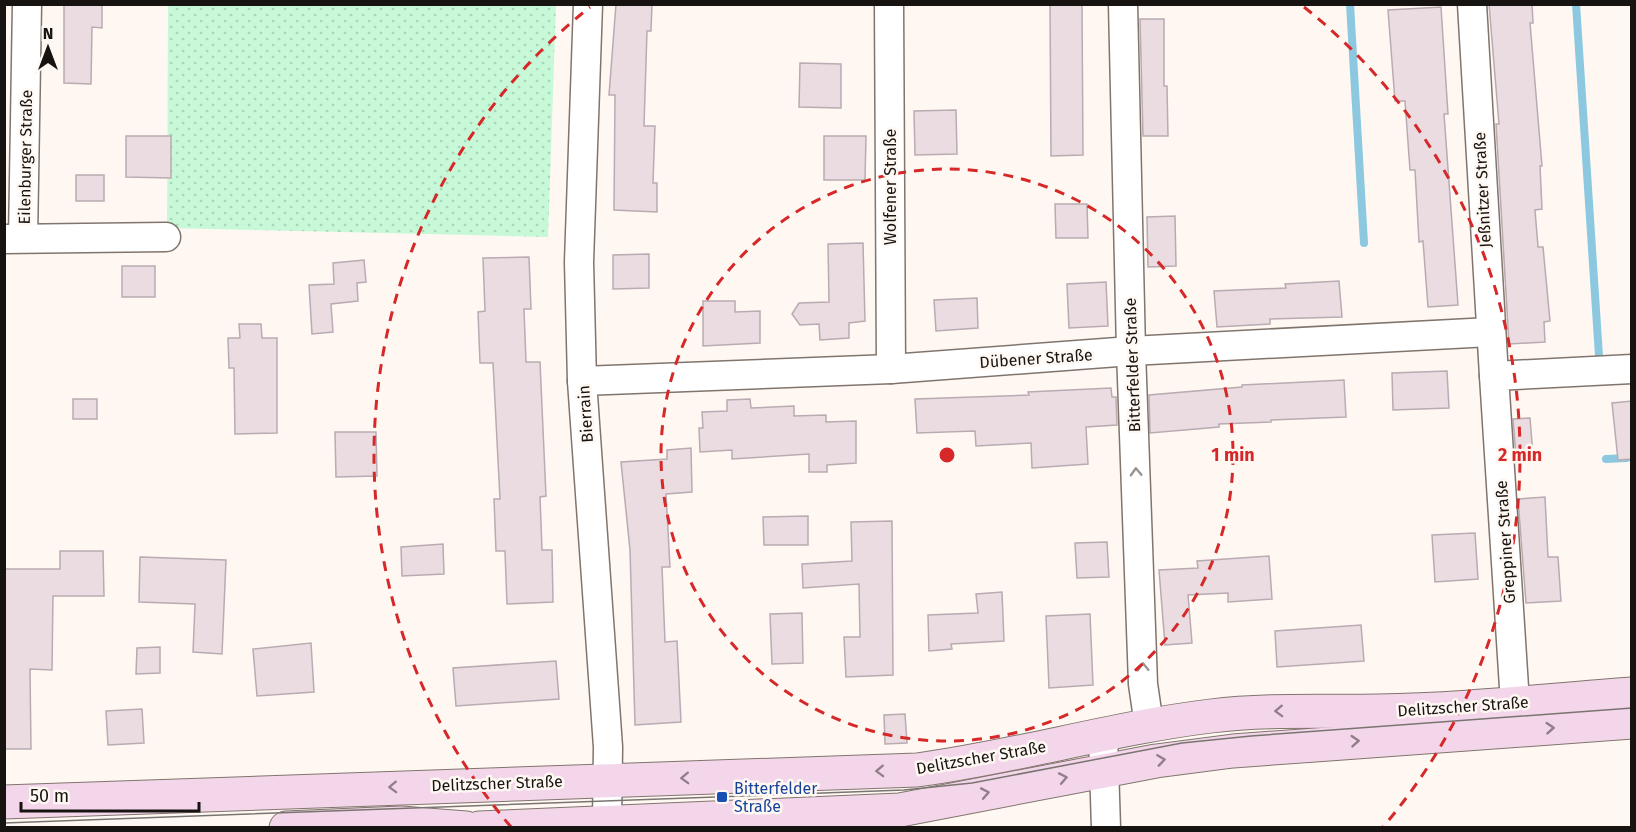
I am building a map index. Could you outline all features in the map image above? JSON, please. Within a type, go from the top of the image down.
[{"type":"main road","name":"Delitzscher Straße","points":[[4,802],[917,770],[1149,725],[1262,711],[1378,711],[1632,694]]},
{"type":"main road","name":"Delitzscher Straße","points":[[479,828],[900,810],[1104,770],[1233,751],[1632,722]]},
{"type":"main road","points":[[286,828],[401,823],[465,828]]},
{"type":"street","name":"Eilenburger Straße","points":[[27,4],[14,238],[166,237]]},
{"type":"street","name":"Bierrain","points":[[588,4],[579,262],[582,381],[608,747],[607,823]]},
{"type":"street","name":"Wolfener Straße","points":[[889,4],[891,369]]},
{"type":"street","name":"Bitterfelder Straße","points":[[1123,4],[1131,351],[1143,684],[1149,725]]},
{"type":"street","name":"Jeßnitzer Straße","points":[[1472,4],[1494,376]]},
{"type":"street","name":"Dübener Straße","points":[[582,381],[891,369],[1131,351],[1490,332]]},
{"type":"street","points":[[1494,376],[1632,369]]},
{"type":"street","name":"Greppiner Straße","points":[[1494,376],[1515,703]]},
{"type":"street","points":[[1103,735],[1106,828]]},
{"type":"green space","points":[[168,5],[556,5],[548,237],[167,228]]},
{"type":"building","points":[[64,4],[102,4],[102,28],[92,27],[91,84],[64,83]]},
{"type":"building","points":[[616,4],[652,4],[651,31],[647,31],[644,126],[655,126],[653,183],[657,183],[657,212],[614,210],[615,95],[609,95]]},
{"type":"building","points":[[1050,4],[1082,4],[1083,155],[1051,156]]},
{"type":"building","points":[[1489,4],[1532,4],[1533,23],[1530,23],[1542,166],[1540,166],[1542,209],[1535,210],[1538,247],[1543,247],[1550,321],[1544,322],[1545,342],[1509,344],[1496,124],[1499,124]]},
{"type":"building","points":[[1441,7],[1448,114],[1444,114],[1458,305],[1428,307],[1423,241],[1419,242],[1415,170],[1410,170],[1405,101],[1395,101],[1388,10]]},
{"type":"building","points":[[1140,19],[1164,19],[1164,86],[1167,86],[1168,136],[1143,136]]},
{"type":"building","points":[[800,63],[841,64],[841,108],[799,107]]},
{"type":"building","points":[[956,110],[957,154],[915,155],[914,111]]},
{"type":"building","points":[[126,136],[171,136],[171,178],[126,177]]},
{"type":"building","points":[[824,136],[866,136],[865,180],[824,180]]},
{"type":"building","points":[[76,175],[104,175],[104,201],[76,201]]},
{"type":"building","points":[[1055,204],[1087,204],[1088,238],[1056,238]]},
{"type":"building","points":[[1175,216],[1176,266],[1148,267],[1147,217]]},
{"type":"building","points":[[863,243],[865,321],[849,323],[849,338],[820,340],[819,324],[800,325],[792,314],[799,303],[829,302],[828,244]]},
{"type":"building","points":[[649,254],[649,288],[613,289],[613,255]]},
{"type":"building","points":[[529,257],[531,309],[524,309],[526,362],[540,362],[546,496],[540,497],[542,550],[552,550],[553,602],[507,604],[505,551],[496,551],[494,499],[500,499],[493,363],[480,363],[478,312],[485,311],[483,258]]},
{"type":"building","points":[[364,260],[366,282],[357,283],[358,301],[331,304],[333,332],[312,334],[309,285],[334,284],[333,263]]},
{"type":"building","points":[[122,266],[155,266],[155,297],[122,297]]},
{"type":"building","points":[[1339,281],[1342,317],[1270,319],[1270,324],[1217,327],[1214,291],[1286,288],[1285,284]]},
{"type":"building","points":[[1106,282],[1108,326],[1069,328],[1067,284]]},
{"type":"building","points":[[977,298],[978,328],[936,331],[934,300]]},
{"type":"building","points":[[703,301],[735,301],[735,312],[760,311],[760,343],[703,346]]},
{"type":"building","points":[[239,324],[261,324],[262,338],[277,338],[277,433],[235,434],[234,368],[229,368],[228,338],[240,338]]},
{"type":"building","points":[[1447,371],[1449,408],[1393,410],[1392,373]]},
{"type":"building","points":[[1344,380],[1346,417],[1219,424],[1219,427],[1150,433],[1149,395],[1242,387],[1242,385]]},
{"type":"building","points":[[1111,388],[1112,397],[1116,397],[1117,425],[1086,427],[1088,464],[1032,468],[1031,443],[976,446],[975,431],[917,433],[915,399],[1029,395],[1028,392]]},
{"type":"building","points":[[73,399],[97,399],[97,419],[73,419]]},
{"type":"building","points":[[750,399],[751,408],[794,406],[794,416],[826,415],[826,422],[856,421],[856,463],[827,465],[827,472],[809,472],[809,454],[732,459],[732,450],[700,452],[699,428],[703,428],[702,412],[727,411],[727,400]]},
{"type":"building","points":[[1632,401],[1632,459],[1618,460],[1612,403]]},
{"type":"building","points":[[1530,418],[1533,455],[1516,457],[1513,419]]},
{"type":"building","points":[[335,432],[376,432],[377,476],[336,477]]},
{"type":"building","points":[[691,448],[692,492],[666,494],[670,567],[662,567],[665,642],[677,641],[681,722],[635,725],[630,550],[621,462],[667,459],[667,450]]},
{"type":"building","points":[[1545,497],[1548,557],[1558,557],[1561,601],[1526,603],[1518,499]]},
{"type":"building","points":[[808,516],[808,545],[764,545],[763,517]]},
{"type":"building","points":[[892,521],[893,675],[846,677],[844,637],[860,637],[859,584],[803,588],[802,564],[852,561],[851,522]]},
{"type":"building","points":[[1475,533],[1478,579],[1435,582],[1432,535]]},
{"type":"building","points":[[1107,542],[1109,577],[1077,578],[1075,543]]},
{"type":"building","points":[[443,544],[444,574],[402,576],[401,547]]},
{"type":"building","points":[[60,551],[103,551],[104,596],[53,596],[52,670],[30,669],[31,749],[4,749],[4,569],[60,569]]},
{"type":"building","points":[[1269,556],[1272,599],[1228,602],[1228,593],[1188,595],[1192,643],[1165,645],[1159,570],[1198,568],[1197,561]]},
{"type":"building","points":[[140,557],[226,560],[222,654],[193,652],[195,604],[139,602]]},
{"type":"building","points":[[1002,592],[1004,641],[951,644],[952,649],[929,651],[928,615],[978,613],[976,594]]},
{"type":"building","points":[[802,613],[803,663],[772,664],[770,614]]},
{"type":"building","points":[[1090,614],[1093,685],[1049,688],[1046,616]]},
{"type":"building","points":[[1361,625],[1364,661],[1277,667],[1275,631]]},
{"type":"building","points":[[311,643],[314,692],[257,696],[253,649]]},
{"type":"building","points":[[160,647],[160,673],[136,674],[137,648]]},
{"type":"building","points":[[556,661],[559,699],[456,706],[453,668]]},
{"type":"building","points":[[142,709],[144,743],[108,745],[106,711]]},
{"type":"building","points":[[905,714],[907,743],[885,744],[884,715]]},
{"type":"waterway","points":[[1350,4],[1364,243]]},
{"type":"waterway","points":[[1576,4],[1599,356]]},
{"type":"waterway","points":[[1606,459],[1627,458]]},
{"type":"tram line","points":[[4,823],[904,790],[972,783],[1182,743],[1632,708]]},
{"type":"place","name":"Bitterfelder Straße","points":[[722,797]]}]
